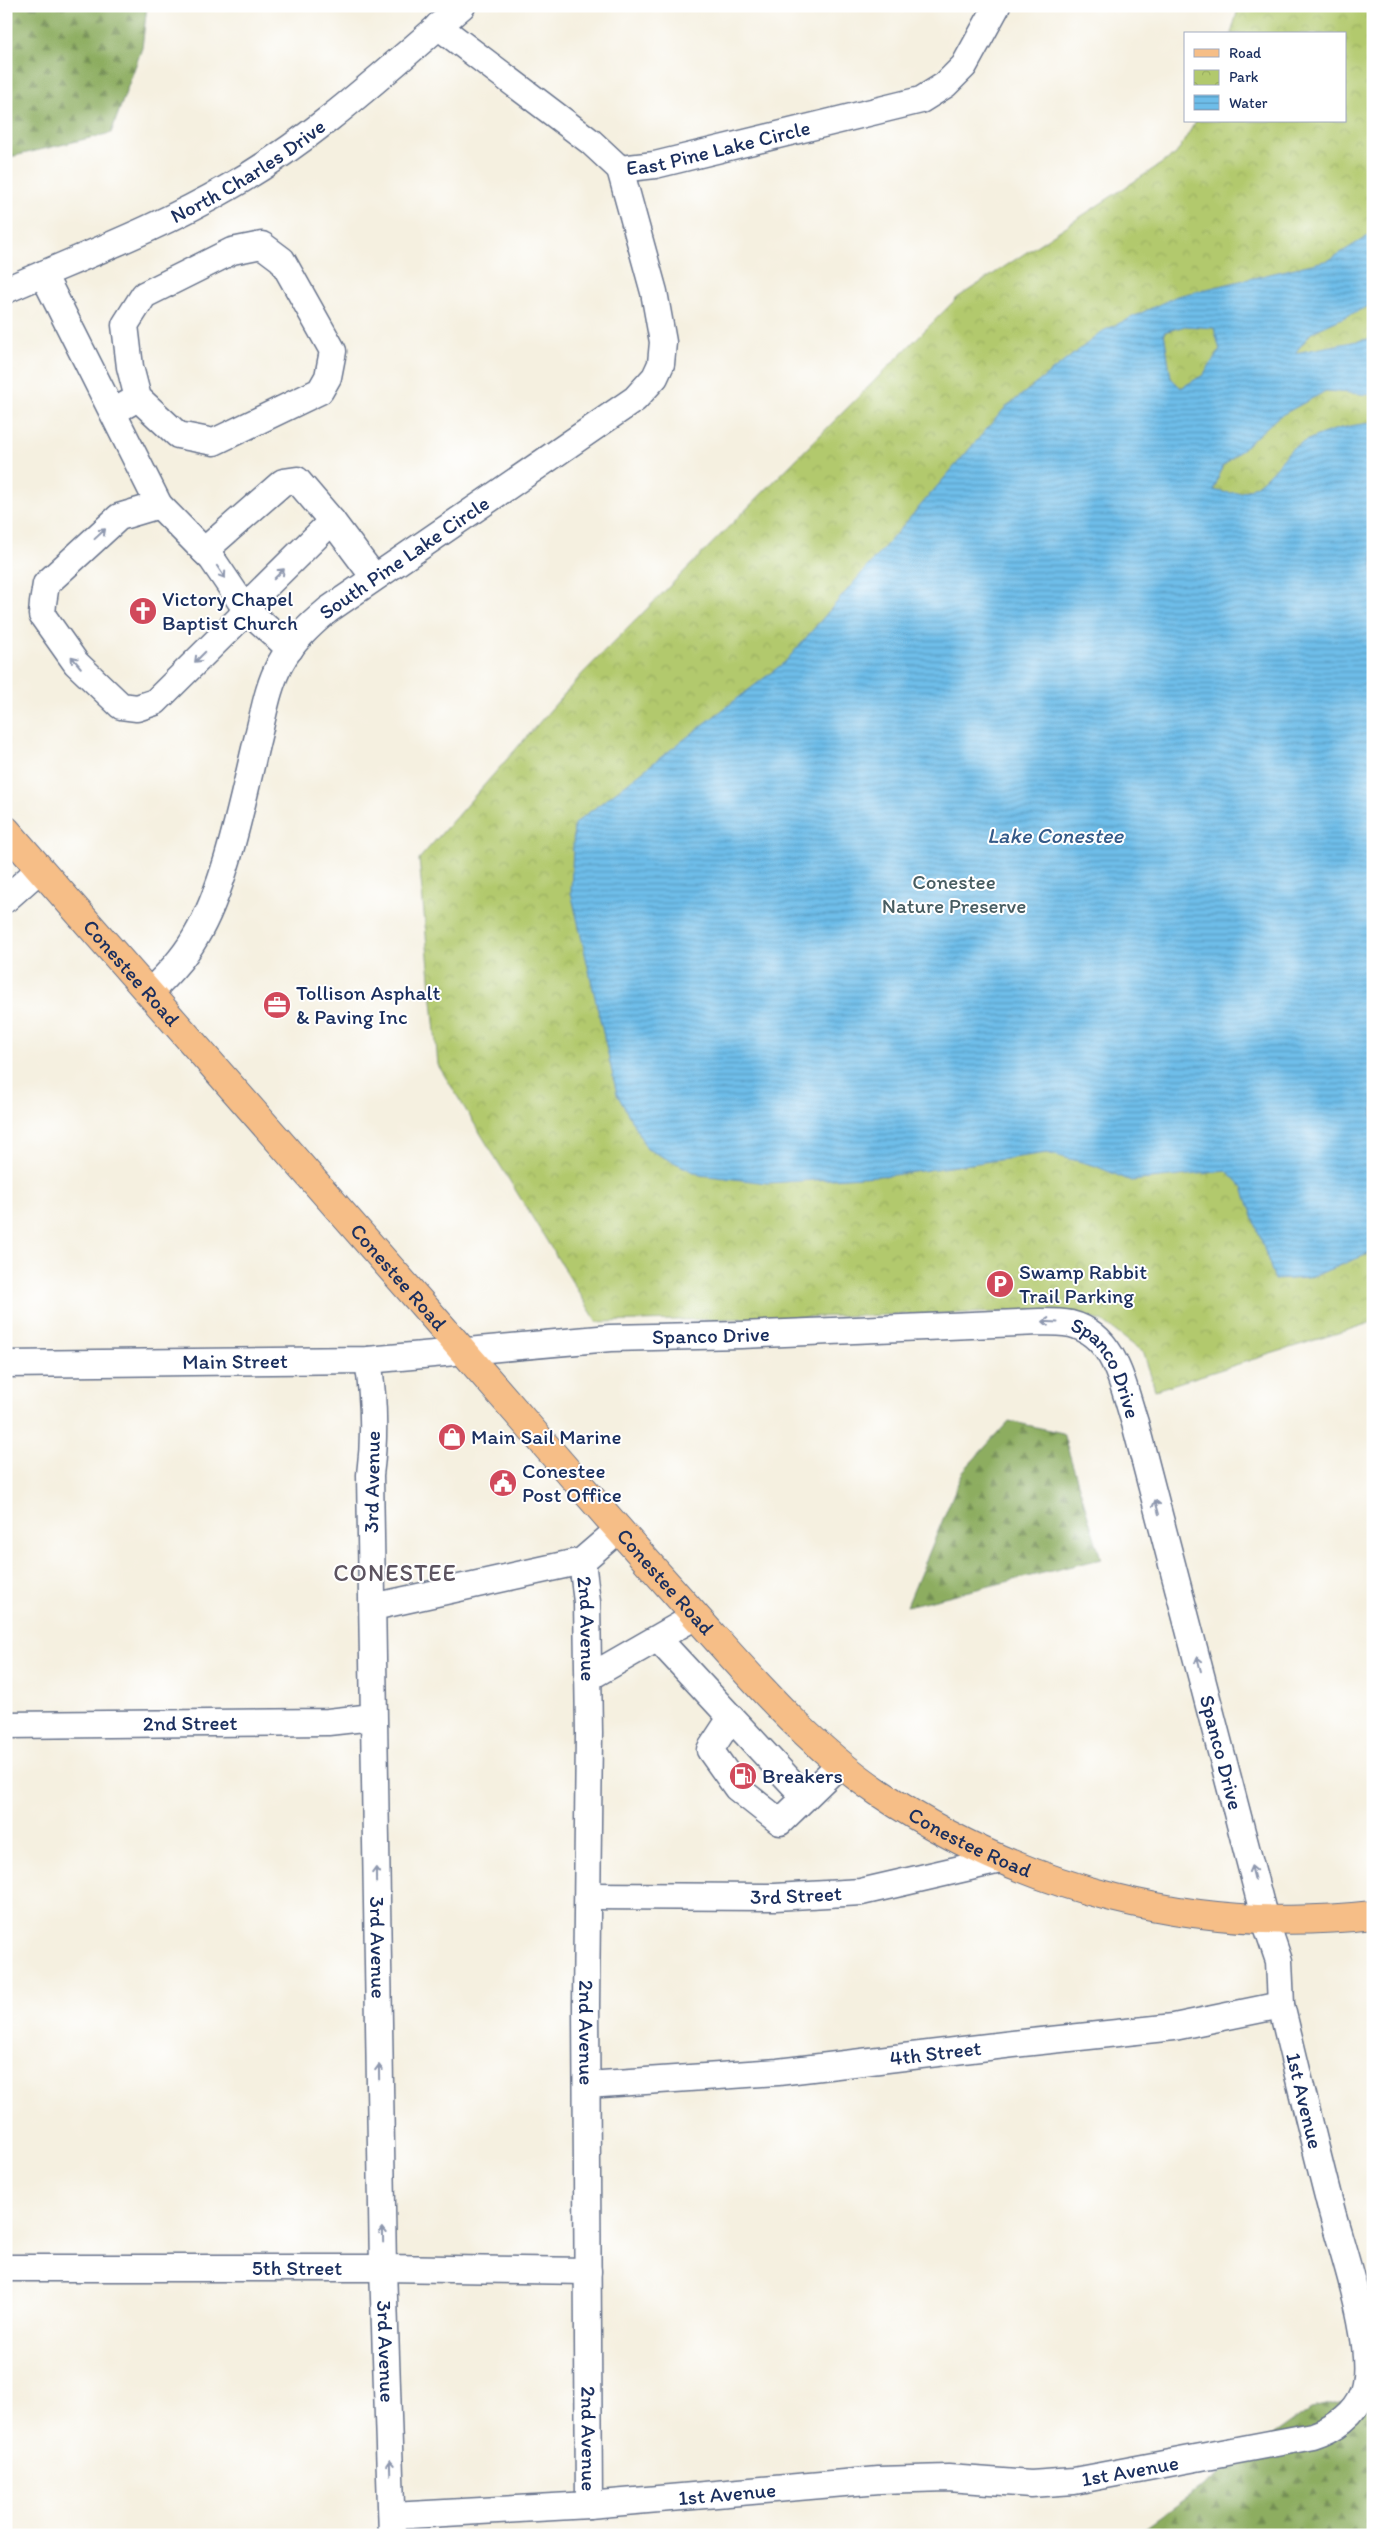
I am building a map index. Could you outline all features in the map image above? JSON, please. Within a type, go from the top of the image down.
[{"type":"main road","name":"Conestee Road","points":[[6,830],[618,1530],[753,1681],[802,1731],[840,1764],[877,1791],[932,1825],[1000,1860],[1050,1880],[1115,1900],[1176,1912],[1265,1920],[1300,1921],[1373,1915]]},
{"type":"street","name":"North Charles Drive","points":[[6,290],[228,188],[266,164],[328,118],[462,6]]},
{"type":"street","name":"East Pine Lake Circle","points":[[438,26],[591,142],[620,170],[654,165],[921,100],[945,85],[964,66],[996,6]]},
{"type":"street","name":"South Pine Lake Circle","points":[[149,993],[178,964],[196,937],[208,912],[237,820],[270,688],[280,664],[290,648],[311,624],[374,577],[635,399],[655,377],[663,353],[660,321],[620,170]]},
{"type":"street","points":[[262,245],[282,260],[333,351],[328,377],[320,391],[214,442],[178,435],[138,398],[130,367],[125,325],[144,295],[232,251],[262,245]]},
{"type":"street","points":[[43,274],[159,505],[212,560],[245,608],[290,648]]},
{"type":"street","points":[[113,412],[138,398]]},
{"type":"street","points":[[198,545],[283,482],[297,480],[332,521],[374,577]]},
{"type":"street","points":[[159,505],[119,517],[46,584],[42,615],[76,664],[121,706],[138,708],[155,702],[239,619],[245,608],[332,521]]},
{"type":"street","points":[[6,899],[40,869]]},
{"type":"street","name":"Spanco Drive","points":[[464,1352],[610,1338],[741,1335],[1040,1322],[1068,1323],[1090,1333],[1111,1354],[1135,1424],[1265,1920]]},
{"type":"street","name":"Main Street","points":[[6,1364],[368,1360],[464,1352]]},
{"type":"street","name":"3rd Avenue","points":[[368,1360],[373,1400],[374,1449],[370,1475],[373,1717],[383,2268],[392,2525]]},
{"type":"street","points":[[373,1607],[582,1561],[618,1530]]},
{"type":"street","name":"2nd Avenue","points":[[582,1561],[587,1602],[588,1678],[589,2506]]},
{"type":"street","points":[[588,1678],[696,1616]]},
{"type":"street","points":[[658,1639],[805,1797]]},
{"type":"street","name":"2nd Street","points":[[6,1725],[328,1722],[373,1717]]},
{"type":"street","points":[[731,1718],[710,1750],[737,1788],[780,1822],[840,1764]]},
{"type":"street","name":"3rd Street","points":[[588,1896],[775,1896],[861,1892],[1000,1860]]},
{"type":"street","name":"1st Avenue","points":[[392,2525],[878,2480],[948,2478],[1030,2484],[1074,2481],[1313,2436],[1340,2423],[1354,2409],[1364,2392],[1364,2346],[1360,2316],[1281,2005],[1279,1961],[1265,1920]]},
{"type":"street","name":"4th Street","points":[[587,2085],[778,2072],[1013,2044],[1174,2028],[1281,2005]]},
{"type":"street","name":"5th Street","points":[[6,2268],[383,2268],[588,2271]]},
{"type":"green space","points":[[6,6],[147,6],[142,48],[111,133],[6,158]]},
{"type":"green space","name":"Lake Conestee","points":[[1239,6],[1373,6],[1373,1322],[1155,1390],[1144,1353],[1102,1321],[1056,1311],[597,1322],[438,1065],[419,859],[583,673],[957,298],[1176,154],[1195,122],[1346,122],[1346,32],[1232,32]]},
{"type":"green space","points":[[1009,1421],[1063,1433],[1101,1559],[907,1606],[963,1471]]},
{"type":"green space","points":[[1373,2395],[1373,2527],[1364,2535],[1134,2535],[1312,2408]]},
{"type":"water","name":"Lake Conestee","points":[[1373,233],[1373,304],[1312,332],[1295,353],[1373,338],[1373,395],[1326,391],[1278,417],[1222,467],[1214,490],[1226,493],[1245,491],[1260,482],[1296,446],[1333,430],[1373,423],[1373,1252],[1308,1278],[1275,1280],[1243,1188],[1227,1171],[1131,1181],[1093,1165],[1047,1153],[893,1175],[768,1183],[700,1175],[647,1149],[617,1094],[571,892],[574,824],[785,662],[1005,408],[1103,331],[1177,296],[1329,260]],"holes":[[[1185,326],[1214,328],[1220,350],[1203,375],[1181,388],[1171,378],[1164,332]]]},
{"type":"place","name":"Victory Chapel Baptist Church","points":[[143,611]]},
{"type":"place","name":"Tollison Asphalt & Paving Inc","points":[[277,1005]]},
{"type":"place","name":"Swamp Rabbit Trail Parking","points":[[1000,1284]]},
{"type":"place","name":"Main Sail Marine","points":[[452,1437]]},
{"type":"place","name":"Conestee Post Office","points":[[503,1483]]},
{"type":"place","name":"Breakers","points":[[743,1776]]},
{"type":"district","name":"CONESTEE","points":[[395,1573]]},
{"type":"park label","name":"Conestee Nature Preserve","points":[[954,894]]}]
